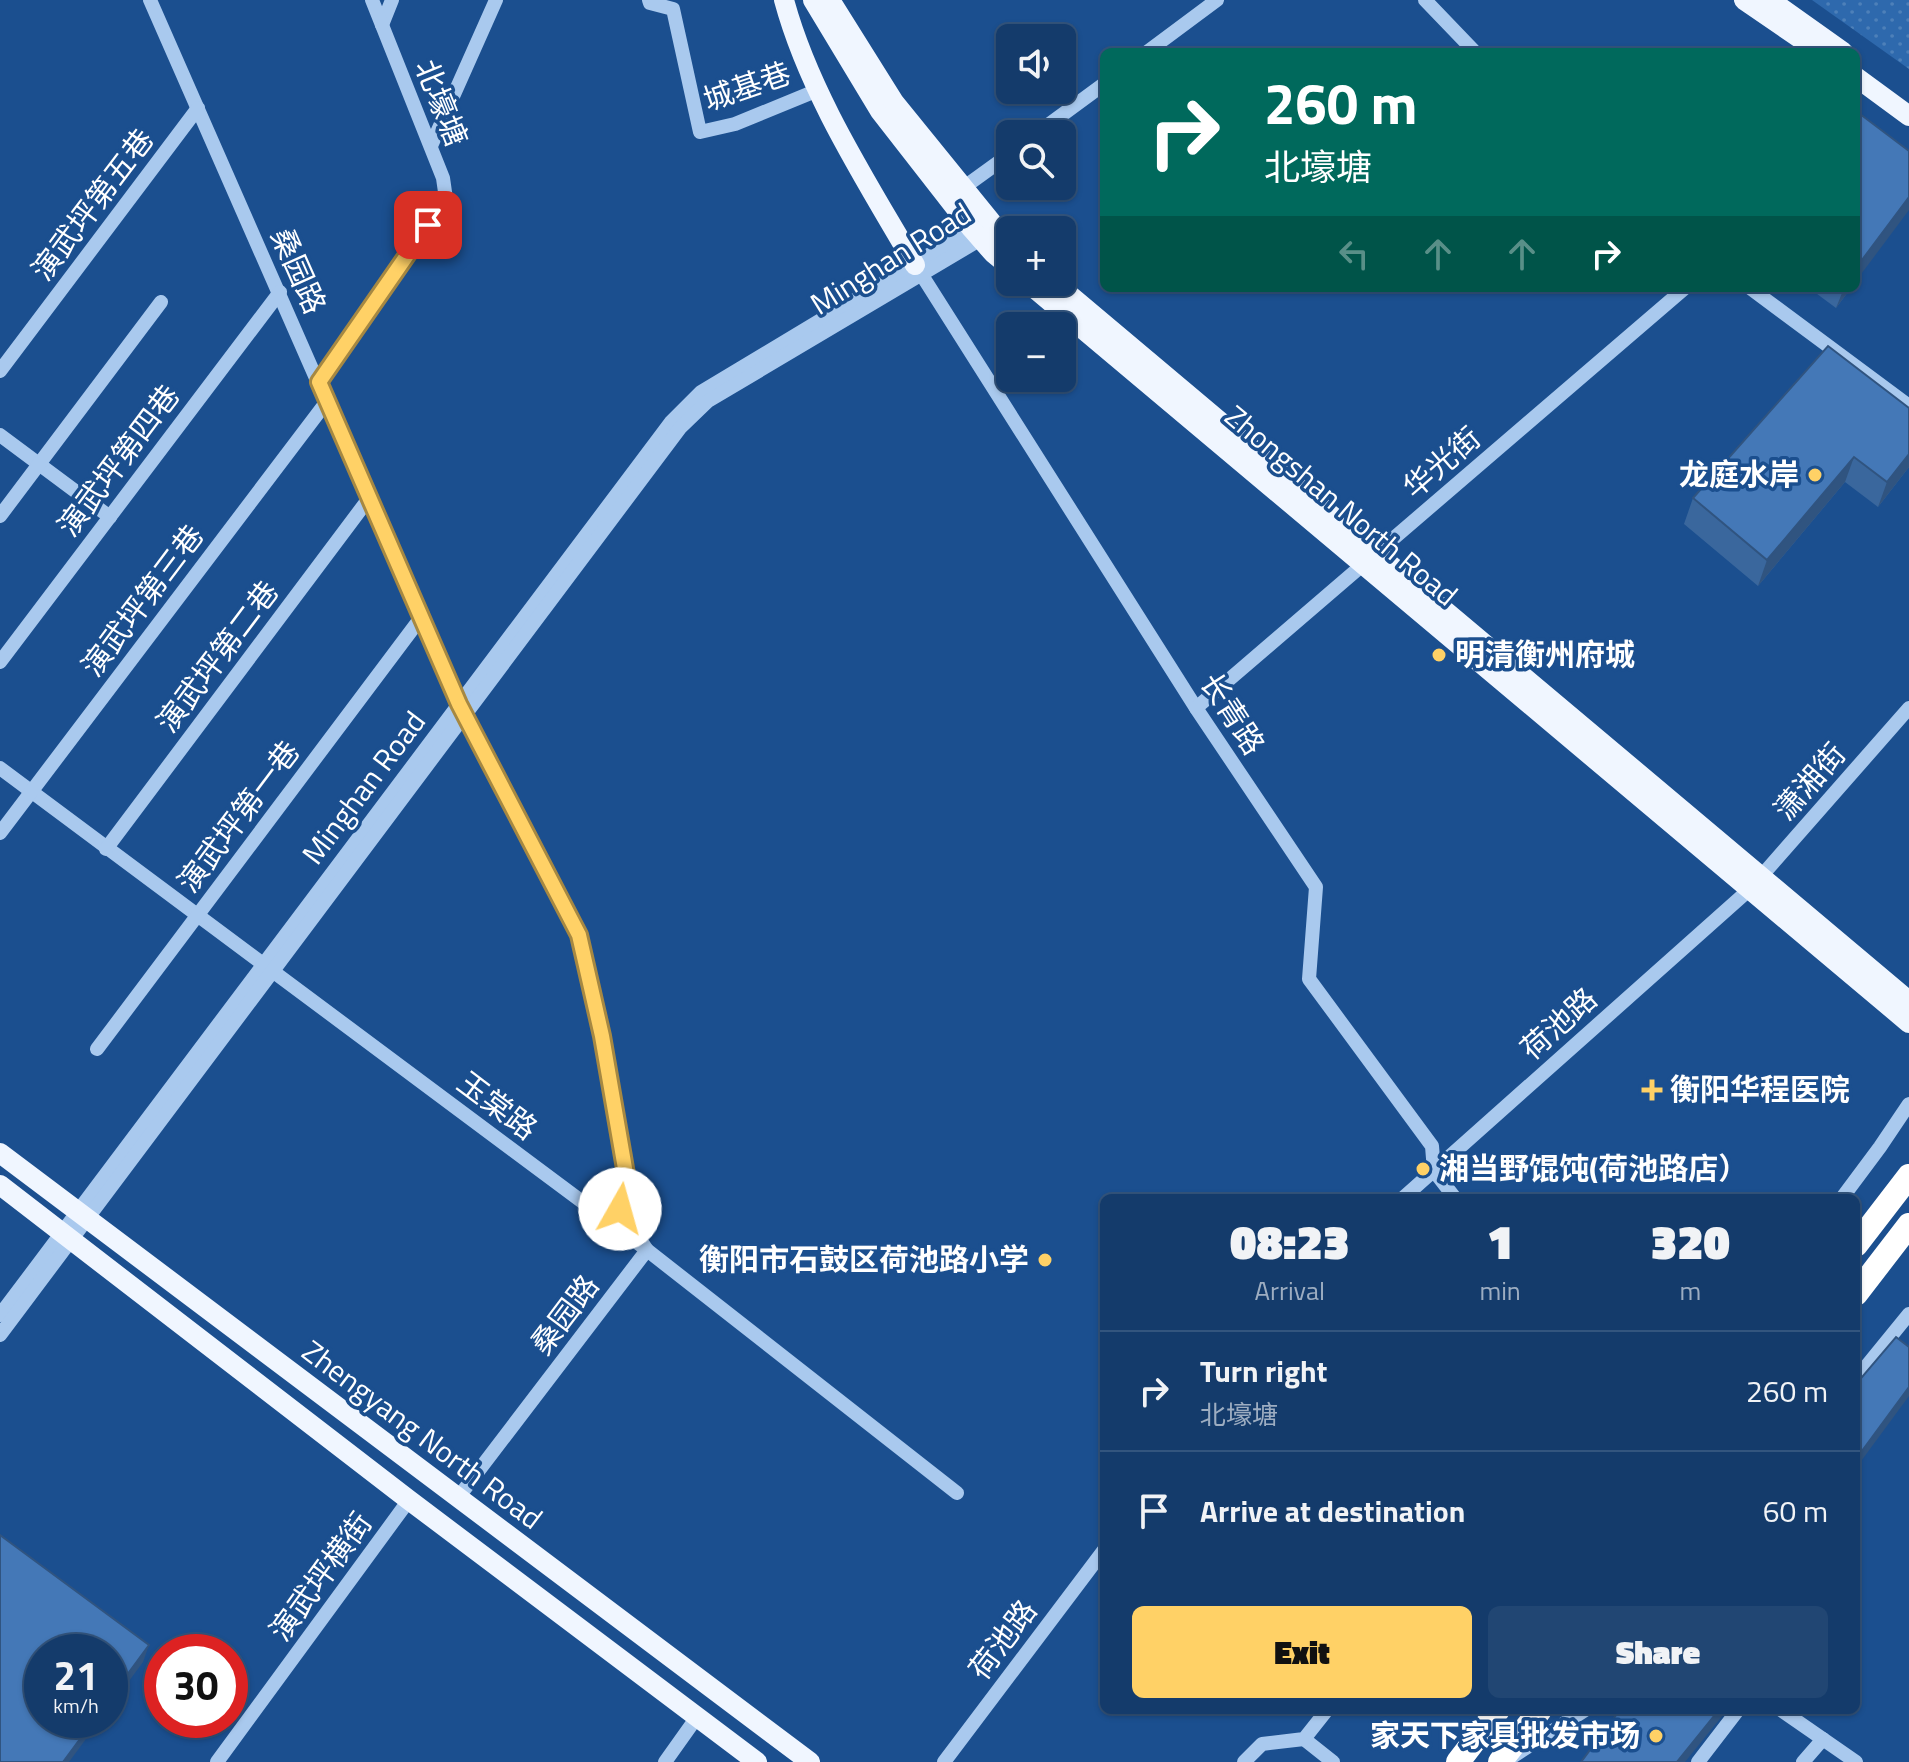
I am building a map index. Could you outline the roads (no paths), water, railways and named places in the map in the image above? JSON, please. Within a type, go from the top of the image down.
[{"type":"highway","points":[[1860,1240],[1909,1176]]},
{"type":"highway","points":[[1860,1289],[1909,1225]]},
{"type":"highway","points":[[1462,1756],[1495,1714]]},
{"type":"highway","points":[[1502,1762],[1537,1714]]},
{"type":"main road","points":[[784,0],[795,40],[818,90],[918,270]]},
{"type":"main road","points":[[813,0],[880,111],[996,249]]},
{"type":"main road","points":[[830,0],[894,102],[963,188],[983,232],[996,238]]},
{"type":"main road","points":[[1744,0],[1814,48]]},
{"type":"main road","points":[[1770,0],[1837,48]]},
{"type":"main road","points":[[1860,64],[1909,99]]},
{"type":"main road","points":[[1860,80],[1909,116]]},
{"type":"main road","name":"Zhongshan North Road","points":[[1044,296],[1370,559],[1756,883],[1909,1001]]},
{"type":"main road","name":"Zhongshan North Road","points":[[1070,296],[1370,559]]},
{"type":"main road","name":"Zhongshan North Road","points":[[1756,883],[1909,1023]]},
{"type":"main road","name":"Zhengyang North Road","points":[[0,1153],[810,1762]]},
{"type":"main road","name":"Zhengyang North Road","points":[[0,1185],[409,1500],[757,1762]]},
{"type":"street","name":"桑园路","points":[[150,0],[462,709],[579,935],[602,1036],[627,1180],[620,1209],[647,1250],[457,1499]]},
{"type":"street","name":"北壕塘","points":[[319,382],[446,199],[443,178],[372,0]]},
{"type":"street","points":[[382,25],[392,0]]},
{"type":"street","points":[[431,146],[496,0]]},
{"type":"street","name":"城基巷","points":[[649,0],[650,3],[673,9],[700,132],[735,124],[818,90]]},
{"type":"street","points":[[1152,48],[1217,0]]},
{"type":"street","points":[[1425,0],[1471,48]]},
{"type":"street","points":[[1055,120],[1100,87]]},
{"type":"street","name":"演武坪第五巷","points":[[0,371],[198,108]]},
{"type":"street","points":[[963,188],[996,164]]},
{"type":"street","name":"Minghan Road","points":[[0,1335],[82,1215],[462,709],[671,422],[701,392],[983,232]]},
{"type":"street","name":"长青路","points":[[918,270],[1196,708],[1316,887],[1309,979],[1432,1146],[1434,1171],[1452,1194]]},
{"type":"street","name":"演武坪第四巷","points":[[0,662],[280,292]]},
{"type":"street","name":"华光街","points":[[1196,708],[1680,292]]},
{"type":"street","points":[[1755,292],[1909,406]]},
{"type":"street","points":[[0,516],[161,302]]},
{"type":"street","name":"演武坪第三巷","points":[[0,833],[328,400]]},
{"type":"street","points":[[0,435],[110,517]]},
{"type":"street","name":"演武坪第二巷","points":[[106,849],[370,497]]},
{"type":"street","name":"演武坪第一巷","points":[[97,1049],[423,615]]},
{"type":"street","name":"潇湘街","points":[[1756,883],[1909,708]]},
{"type":"street","name":"玉棠路","points":[[0,768],[647,1250],[957,1493]]},
{"type":"street","name":"荷池路","points":[[1408,1194],[1756,883]]},
{"type":"street","points":[[1845,1194],[1909,1104]]},
{"type":"street","name":"Minghan Road","points":[[0,1315],[67,1236]]},
{"type":"street","points":[[1860,1374],[1909,1314]]},
{"type":"street","name":"演武坪横街","points":[[217,1762],[409,1500]]},
{"type":"street","name":"荷池路","points":[[944,1762],[1100,1555]]},
{"type":"street","points":[[1244,1762],[1262,1744],[1304,1739],[1324,1714]]},
{"type":"street","points":[[1462,1756],[1481,1714]]},
{"type":"street","points":[[1502,1762],[1579,1714]]},
{"type":"street","points":[[1698,1762],[1735,1714]]},
{"type":"street","points":[[1787,1714],[1856,1762]]},
{"type":"street","points":[[665,1762],[697,1717]]},
{"type":"street","points":[[1304,1739],[1333,1762]]},
{"type":"street","points":[[1803,1762],[1823,1739]]},
{"type":"place","name":"龙庭水岸","points":[[1815,475]]},
{"type":"place","name":"明清衡州府城","points":[[1439,655]]},
{"type":"place","name":"衡阳华程医院","points":[[1652,1090]]},
{"type":"place","name":"湘当野馄饨(荷池路店）","points":[[1423,1169]]},
{"type":"place","name":"衡阳市石鼓区荷池路小学","points":[[1045,1260]]},
{"type":"place","name":"家天下家具批发市场","points":[[1656,1736]]}]
